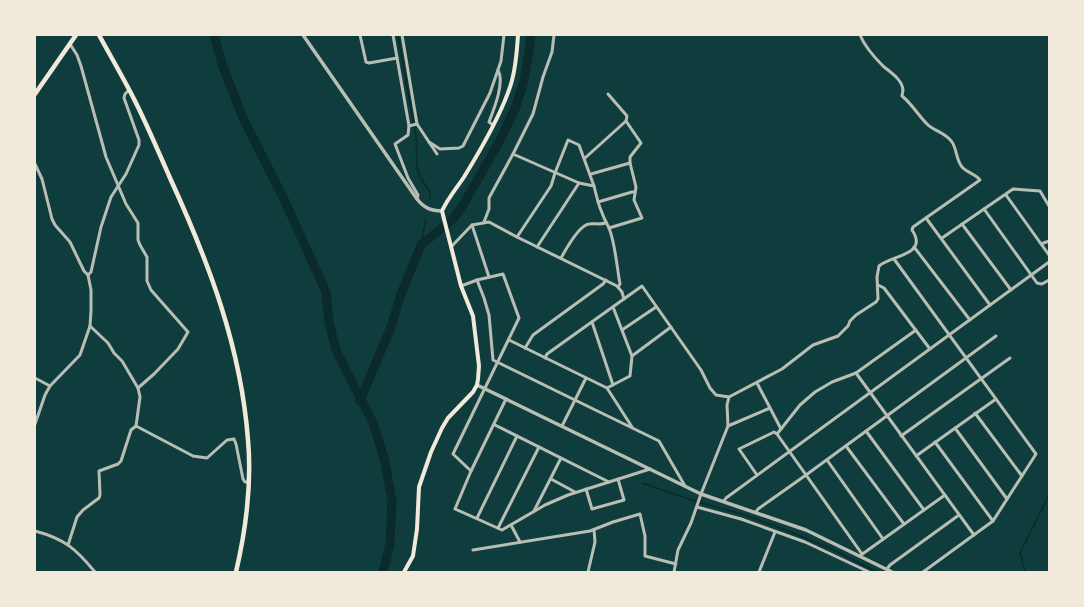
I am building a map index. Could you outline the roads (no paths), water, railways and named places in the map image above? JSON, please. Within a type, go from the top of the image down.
[{"type":"main road","points":[[99,35],[129,90],[192,228],[213,283],[233,343],[243,390],[248,441],[248,482],[245,529],[236,572]]},
{"type":"main road","points":[[404,572],[413,556],[417,529],[419,487],[431,452],[448,418],[473,392],[476,385],[479,366],[474,323],[461,286],[442,213],[446,201],[463,179],[500,111],[511,84],[516,62],[518,35]]},
{"type":"main road","points":[[35,94],[74,36]]},
{"type":"street","points":[[303,35],[417,199],[422,205],[430,210],[442,213]]},
{"type":"street","points":[[360,35],[364,60],[366,62],[369,63],[398,58]]},
{"type":"street","points":[[394,35],[410,125],[408,135],[395,144],[404,170],[418,195],[417,199]]},
{"type":"street","points":[[402,35],[417,124],[437,154]]},
{"type":"street","points":[[429,142],[440,149],[459,148],[463,146],[485,104],[498,70],[501,61],[504,35]]},
{"type":"street","points":[[484,222],[489,209],[489,198],[513,154],[532,114],[552,52],[554,35]]},
{"type":"street","points":[[544,358],[547,354],[642,286],[701,370],[710,388],[716,394],[729,397],[782,369],[813,345],[838,336],[856,315],[876,302],[878,299],[877,277],[879,266],[887,261],[902,256],[914,247],[916,245],[917,238],[912,230],[913,227],[980,180],[978,177],[963,168],[959,163],[952,143],[947,137],[927,125],[902,96],[903,90],[901,85],[864,44],[860,35]]},
{"type":"street","points":[[70,44],[77,55],[106,157],[126,204],[138,223],[138,240],[148,257],[147,285],[188,332],[178,349],[138,388]]},
{"type":"street","points":[[493,126],[490,122],[498,96],[500,74],[498,70]]},
{"type":"street","points":[[88,275],[91,272],[101,227],[111,197],[126,174],[139,145],[139,140],[124,98],[125,94],[129,90]]},
{"type":"street","points":[[608,94],[627,116],[626,121],[641,143],[630,157],[630,164],[636,187],[634,200],[642,218],[609,228]]},
{"type":"street","points":[[585,158],[626,121]]},
{"type":"street","points":[[410,125],[417,124]]},
{"type":"street","points":[[517,237],[551,186],[568,140],[579,145],[591,174],[605,223],[609,228],[614,247],[620,284],[618,287]]},
{"type":"street","points":[[513,154],[578,183],[594,186]]},
{"type":"street","points":[[35,164],[42,179],[52,219],[55,225],[70,242],[88,275],[91,290],[90,326],[80,355],[50,386],[45,395],[35,424]]},
{"type":"street","points":[[591,174],[630,164]]},
{"type":"street","points":[[536,247],[578,183]]},
{"type":"street","points":[[942,238],[1013,189],[1040,191],[1049,206]]},
{"type":"street","points":[[598,202],[635,192]]},
{"type":"street","points":[[1006,194],[1049,255]]},
{"type":"street","points":[[984,209],[1038,283],[1042,284],[1049,280]]},
{"type":"street","points":[[926,218],[990,305]]},
{"type":"street","points":[[450,245],[472,225],[489,222],[536,247],[606,280],[618,287],[622,292],[624,299]]},
{"type":"street","points":[[561,258],[582,226],[605,223]]},
{"type":"street","points":[[962,224],[1011,290]]},
{"type":"street","points":[[472,225],[488,277]]},
{"type":"street","points":[[1041,244],[1049,241]]},
{"type":"street","points":[[914,247],[970,320]]},
{"type":"street","points":[[894,259],[1036,454],[994,521],[923,572]]},
{"type":"street","points":[[724,501],[757,475],[1049,262]]},
{"type":"street","points":[[461,286],[477,280],[503,274],[519,318],[453,454],[471,471]]},
{"type":"street","points":[[477,280],[489,315],[493,360],[659,441],[685,486]]},
{"type":"street","points":[[525,348],[533,335],[603,284],[606,280]]},
{"type":"street","points":[[878,285],[884,288],[930,349]]},
{"type":"street","points":[[607,388],[630,376],[632,356],[613,307]]},
{"type":"street","points":[[622,330],[656,307]]},
{"type":"street","points":[[592,322],[613,385]]},
{"type":"street","points":[[68,545],[77,517],[83,510],[99,498],[99,471],[118,464],[121,461],[131,430],[136,426],[140,397],[138,388],[122,361],[114,353],[108,342],[90,326]]},
{"type":"street","points":[[632,356],[671,327]]},
{"type":"street","points":[[777,434],[800,405],[814,392],[832,382],[856,373],[916,330]]},
{"type":"street","points":[[756,512],[758,509],[996,336]]},
{"type":"street","points":[[509,340],[607,388],[633,428]]},
{"type":"street","points":[[901,436],[1010,358]]},
{"type":"street","points":[[856,373],[974,535]]},
{"type":"street","points":[[35,378],[50,386]]},
{"type":"street","points":[[562,426],[586,378]]},
{"type":"street","points":[[757,383],[781,429]]},
{"type":"street","points":[[476,385],[701,494],[806,530],[861,555],[892,572]]},
{"type":"street","points":[[674,572],[678,550],[691,523],[696,506],[728,426],[727,405],[729,397]]},
{"type":"street","points":[[506,399],[495,425],[471,471],[455,509],[502,530],[545,505],[575,492],[650,469]]},
{"type":"street","points":[[916,456],[996,399]]},
{"type":"street","points":[[728,426],[770,408]]},
{"type":"street","points":[[975,413],[1022,476]]},
{"type":"street","points":[[495,425],[609,482]]},
{"type":"street","points":[[136,426],[193,456],[200,458],[207,458],[227,440],[234,439],[243,479],[245,482],[248,482]]},
{"type":"street","points":[[955,428],[1008,499]]},
{"type":"street","points":[[866,431],[924,510]]},
{"type":"street","points":[[757,475],[738,449],[774,432],[790,451],[861,555]]},
{"type":"street","points":[[477,518],[517,436]]},
{"type":"street","points":[[936,442],[994,521]]},
{"type":"street","points":[[846,446],[904,524]]},
{"type":"street","points":[[498,528],[539,447]]},
{"type":"street","points":[[534,511],[561,458]]},
{"type":"street","points":[[827,460],[883,539]]},
{"type":"street","points":[[551,479],[575,492]]},
{"type":"street","points":[[586,489],[592,509],[624,500],[618,479]]},
{"type":"street","points":[[861,555],[945,495]]},
{"type":"street","points":[[696,506],[741,518],[805,542],[869,572]]},
{"type":"street","points":[[473,550],[594,530],[597,527],[640,514],[645,536],[645,556],[676,564]]},
{"type":"street","points":[[887,569],[890,565],[959,515]]},
{"type":"street","points":[[511,525],[520,542]]},
{"type":"street","points":[[588,572],[595,542],[594,530]]},
{"type":"street","points":[[35,531],[44,533],[76,550],[95,572]]},
{"type":"street","points":[[759,572],[775,532]]},
{"type":"waterway","points":[[214,35],[222,64],[243,118],[283,197],[326,292],[329,322],[336,350],[373,423],[384,458],[392,500],[390,544],[383,572]]},
{"type":"waterway","points":[[398,35],[416,137],[417,167],[420,177],[430,192],[430,199]]},
{"type":"waterway","points":[[360,401],[391,327],[401,294],[421,245],[453,219],[462,207],[498,144],[515,109],[524,81],[531,35]]},
{"type":"waterway","points":[[421,245],[426,219]]},
{"type":"waterway","points":[[642,483],[692,500],[748,516],[788,531],[832,549],[877,572]]},
{"type":"waterway","points":[[1025,572],[1020,553],[1049,495]]}]
